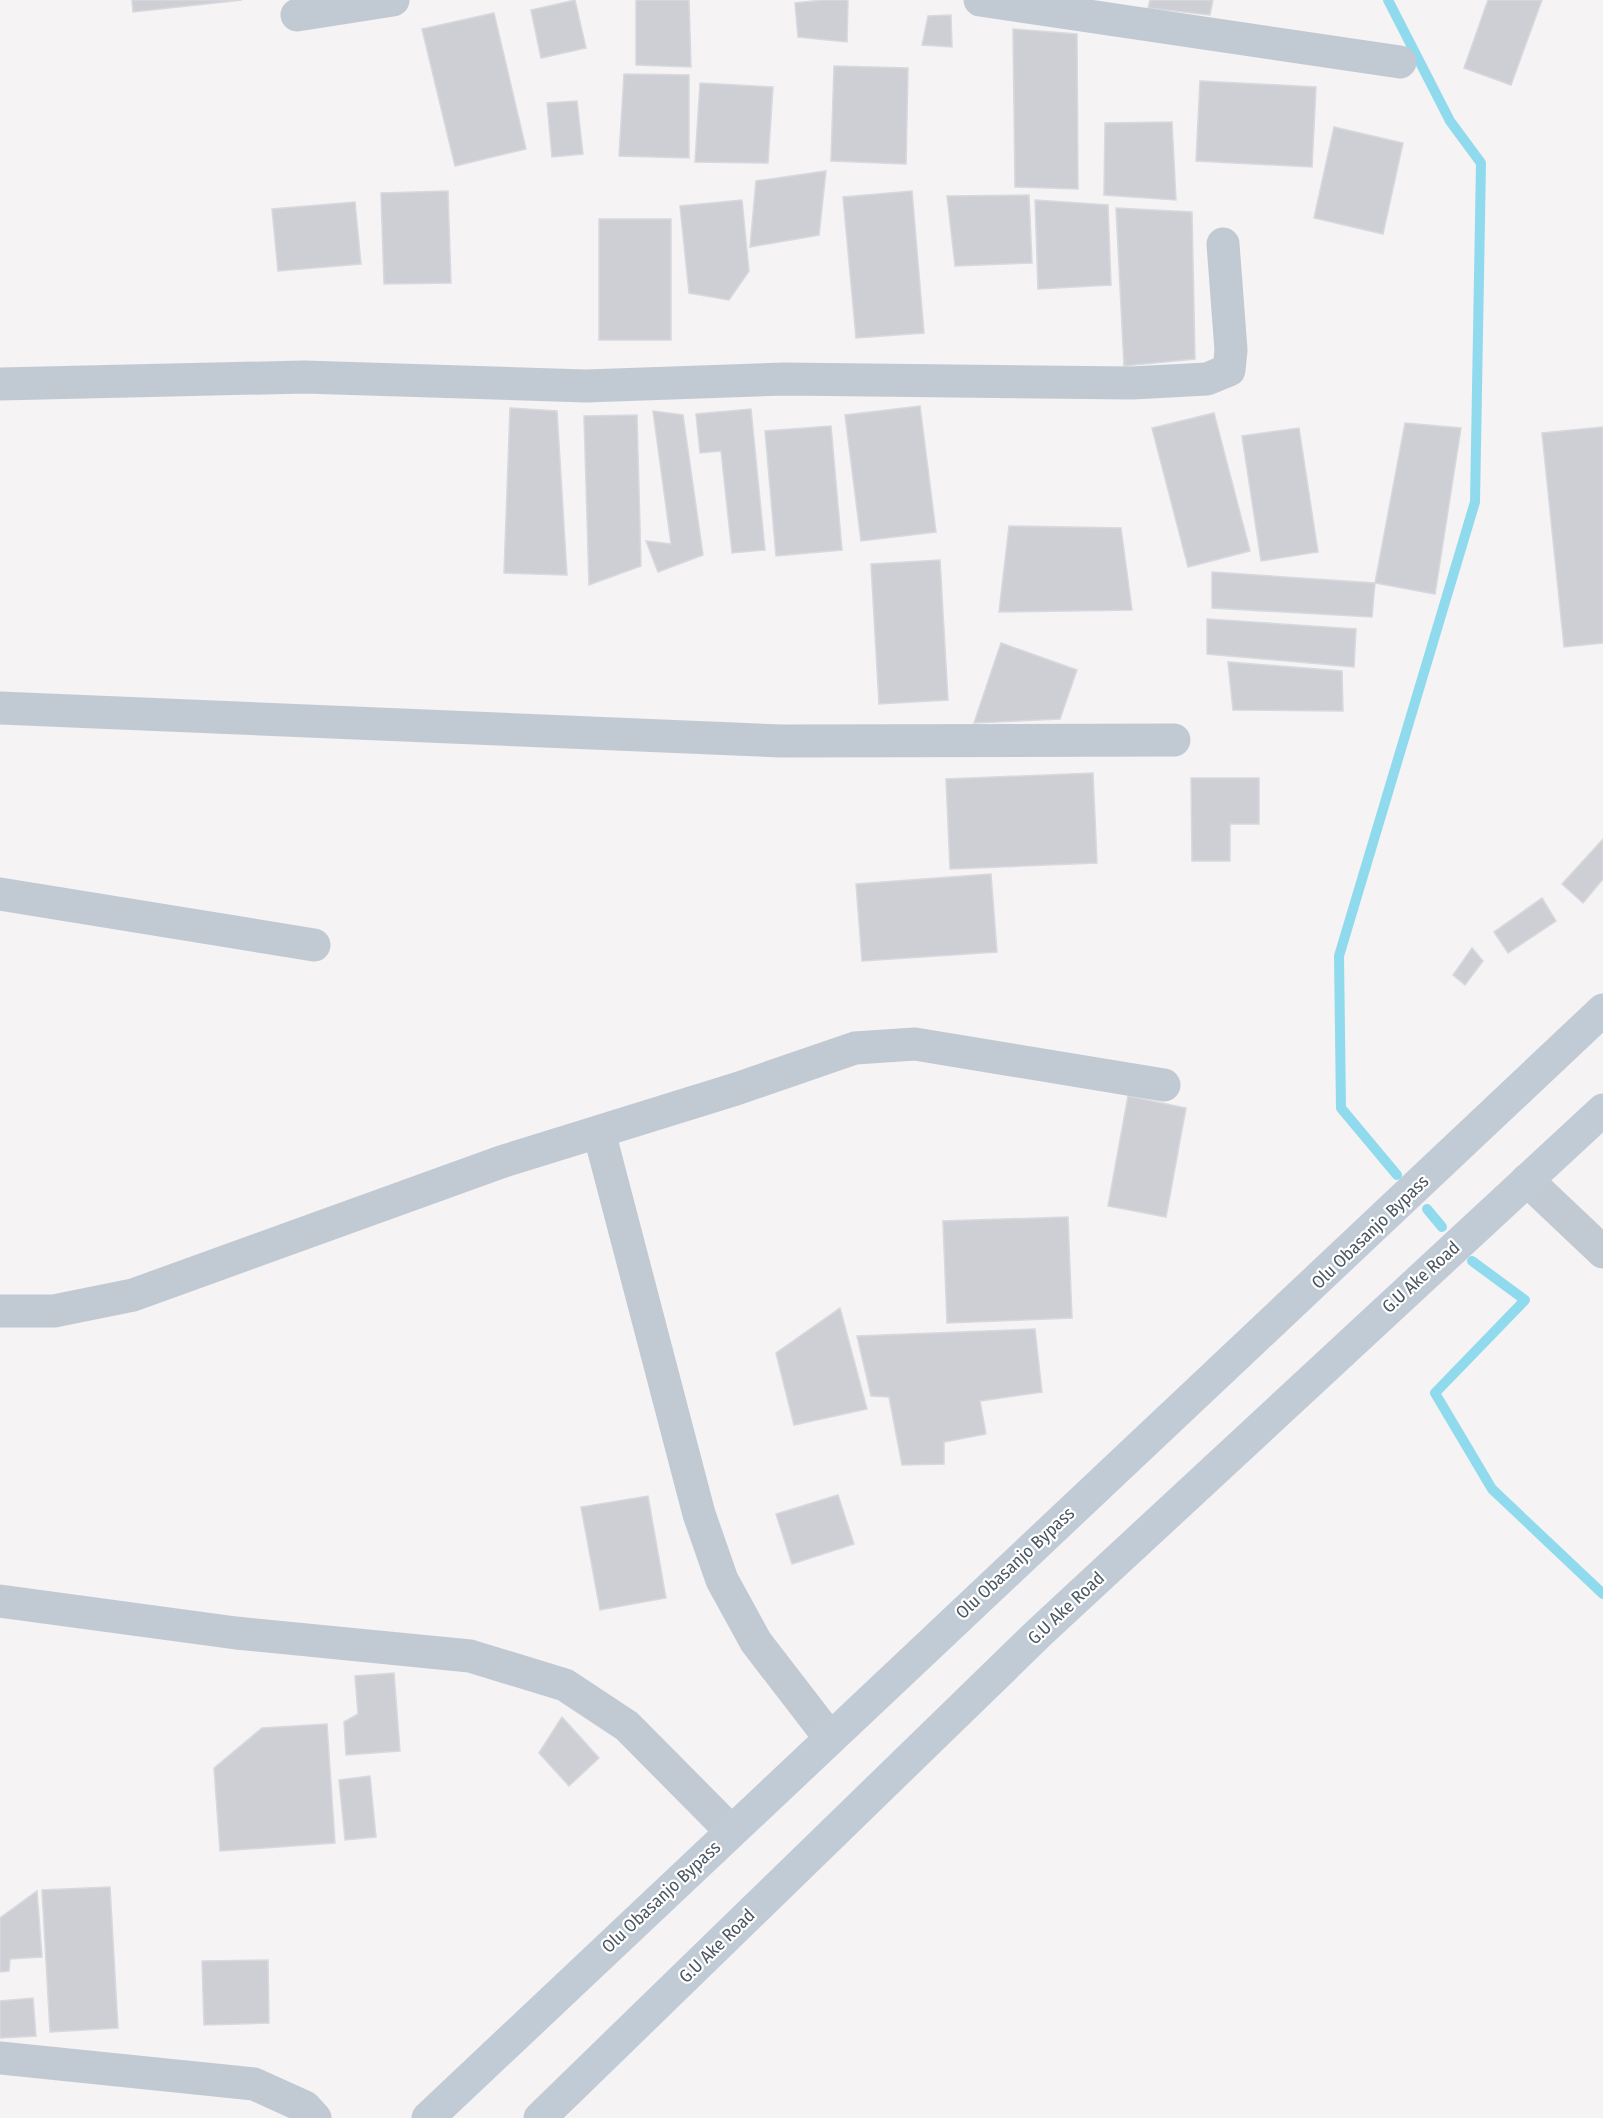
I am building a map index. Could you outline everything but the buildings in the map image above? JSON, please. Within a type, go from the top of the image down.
[{"type":"main road","name":"Olu Obasanjo Bypass","points":[[428,2118],[1603,1010]]},
{"type":"main road","name":"G.U Ake Road","points":[[540,2118],[1040,1632],[1603,1110]]},
{"type":"street","points":[[297,15],[393,0]]},
{"type":"street","points":[[980,0],[1400,62]]},
{"type":"street","points":[[0,384],[304,377],[586,386],[784,379],[1132,383],[1207,379],[1229,370],[1231,350],[1223,244]]},
{"type":"street","points":[[0,708],[780,741],[1174,740]]},
{"type":"street","points":[[0,894],[314,945]]},
{"type":"street","points":[[0,1311],[54,1311],[133,1295],[501,1162],[855,1048],[915,1044],[1164,1085]]},
{"type":"street","points":[[599,1132],[699,1514],[722,1580],[756,1642],[830,1738]]},
{"type":"street","points":[[1527,1180],[1603,1252]]},
{"type":"street","points":[[0,1601],[236,1633],[470,1656],[565,1685],[627,1726],[731,1831]]},
{"type":"street","points":[[0,2058],[254,2084],[304,2107],[315,2118]]},
{"type":"waterway","points":[[1388,0],[1450,121],[1481,163],[1475,502],[1339,956],[1341,1108],[1397,1175]]},
{"type":"waterway","points":[[1427,1209],[1442,1227]]},
{"type":"waterway","points":[[1472,1261],[1525,1300],[1435,1393],[1492,1489],[1603,1594]]}]
